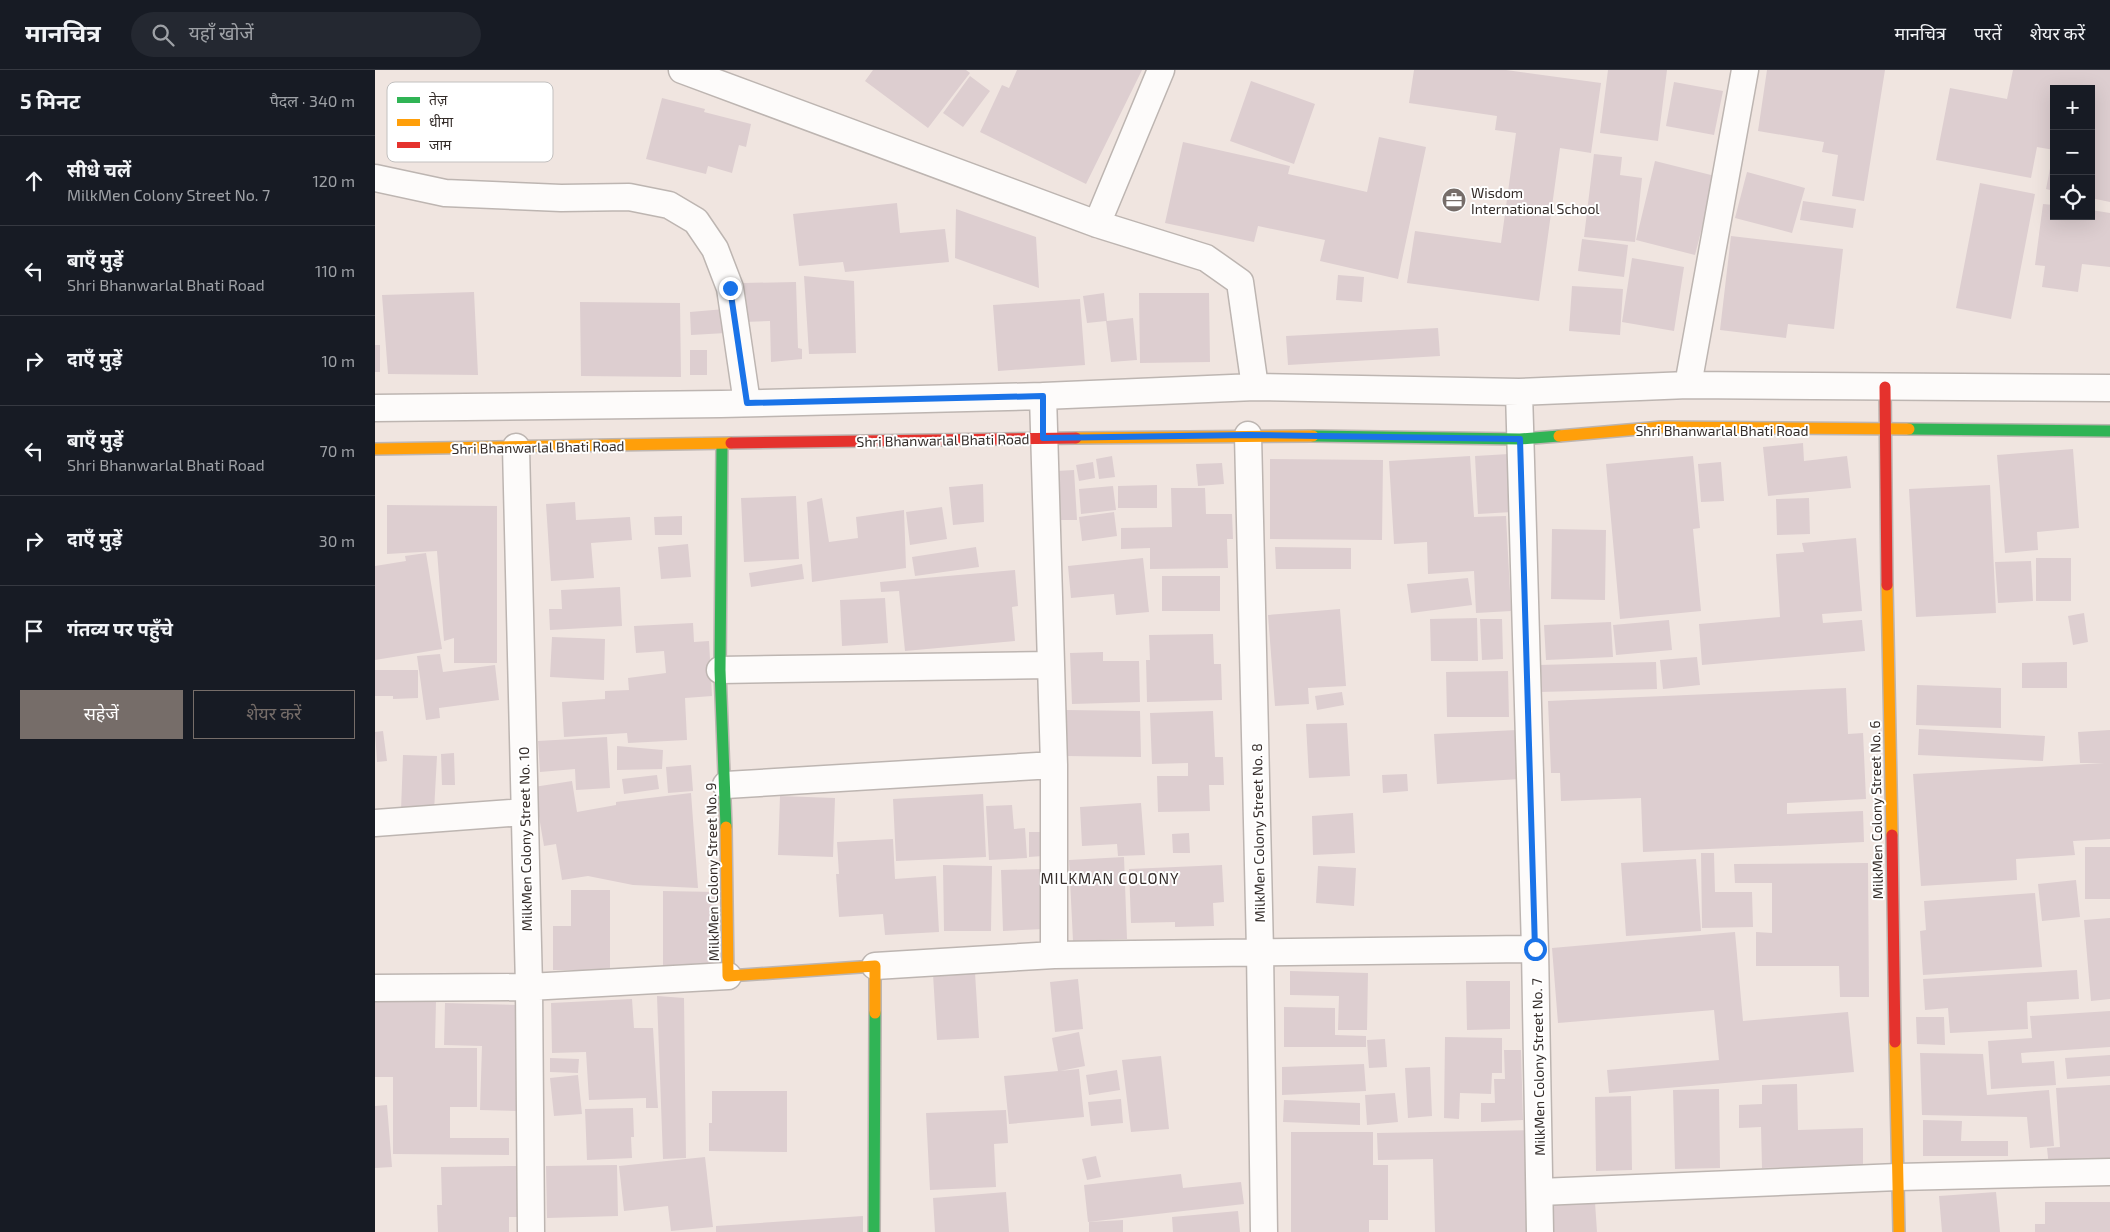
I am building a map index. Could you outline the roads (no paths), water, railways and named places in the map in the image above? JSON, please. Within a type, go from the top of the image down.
[{"type":"street","points":[[682,70],[1097,224],[1206,258],[1240,282],[1255,387]]},
{"type":"street","points":[[1097,224],[1161,70]]},
{"type":"street","points":[[1687,385],[1745,70]]},
{"type":"street","points":[[375,178],[445,193],[561,198],[629,197],[669,205],[696,221],[715,249],[730,288],[747,403]]},
{"type":"street","points":[[375,408],[747,403],[1043,396],[1255,387],[1519,392],[1687,385],[2110,388]]},
{"type":"street","name":"MilkMen Colony Street No. 6","points":[[1885,387],[1883,430],[1899,1232]]},
{"type":"street","name":"MilkMen Colony Street No. 7","points":[[1519,392],[1535,949],[1540,1232]]},
{"type":"street","points":[[1043,396],[1053,765],[1054,955]]},
{"type":"street","name":"Shri Bhanwarlal Bhati Road","points":[[375,449],[1248,435],[1520,439],[1662,427],[2110,431]]},
{"type":"street","name":"MilkMen Colony Street No. 8","points":[[1248,435],[1260,951],[1264,1232]]},
{"type":"street","name":"MilkMen Colony Street No. 9","points":[[722,444],[720,670],[726,785],[728,976],[875,966]]},
{"type":"street","name":"MilkMen Colony Street No. 10","points":[[517,447],[529,987],[531,1232]]},
{"type":"street","points":[[720,670],[1050,665]]},
{"type":"street","points":[[726,785],[1053,765]]},
{"type":"street","points":[[375,823],[524,812]]},
{"type":"street","points":[[874,1232],[875,966],[1054,955],[1535,949]]},
{"type":"street","points":[[375,988],[529,987],[728,976]]},
{"type":"street","points":[[1540,1192],[1898,1177],[2110,1172]]},
{"type":"place","name":"Wisdom International School","points":[[1454,200]]},
{"type":"district","name":"MILKMAN COLONY","points":[[1110,878]]}]
